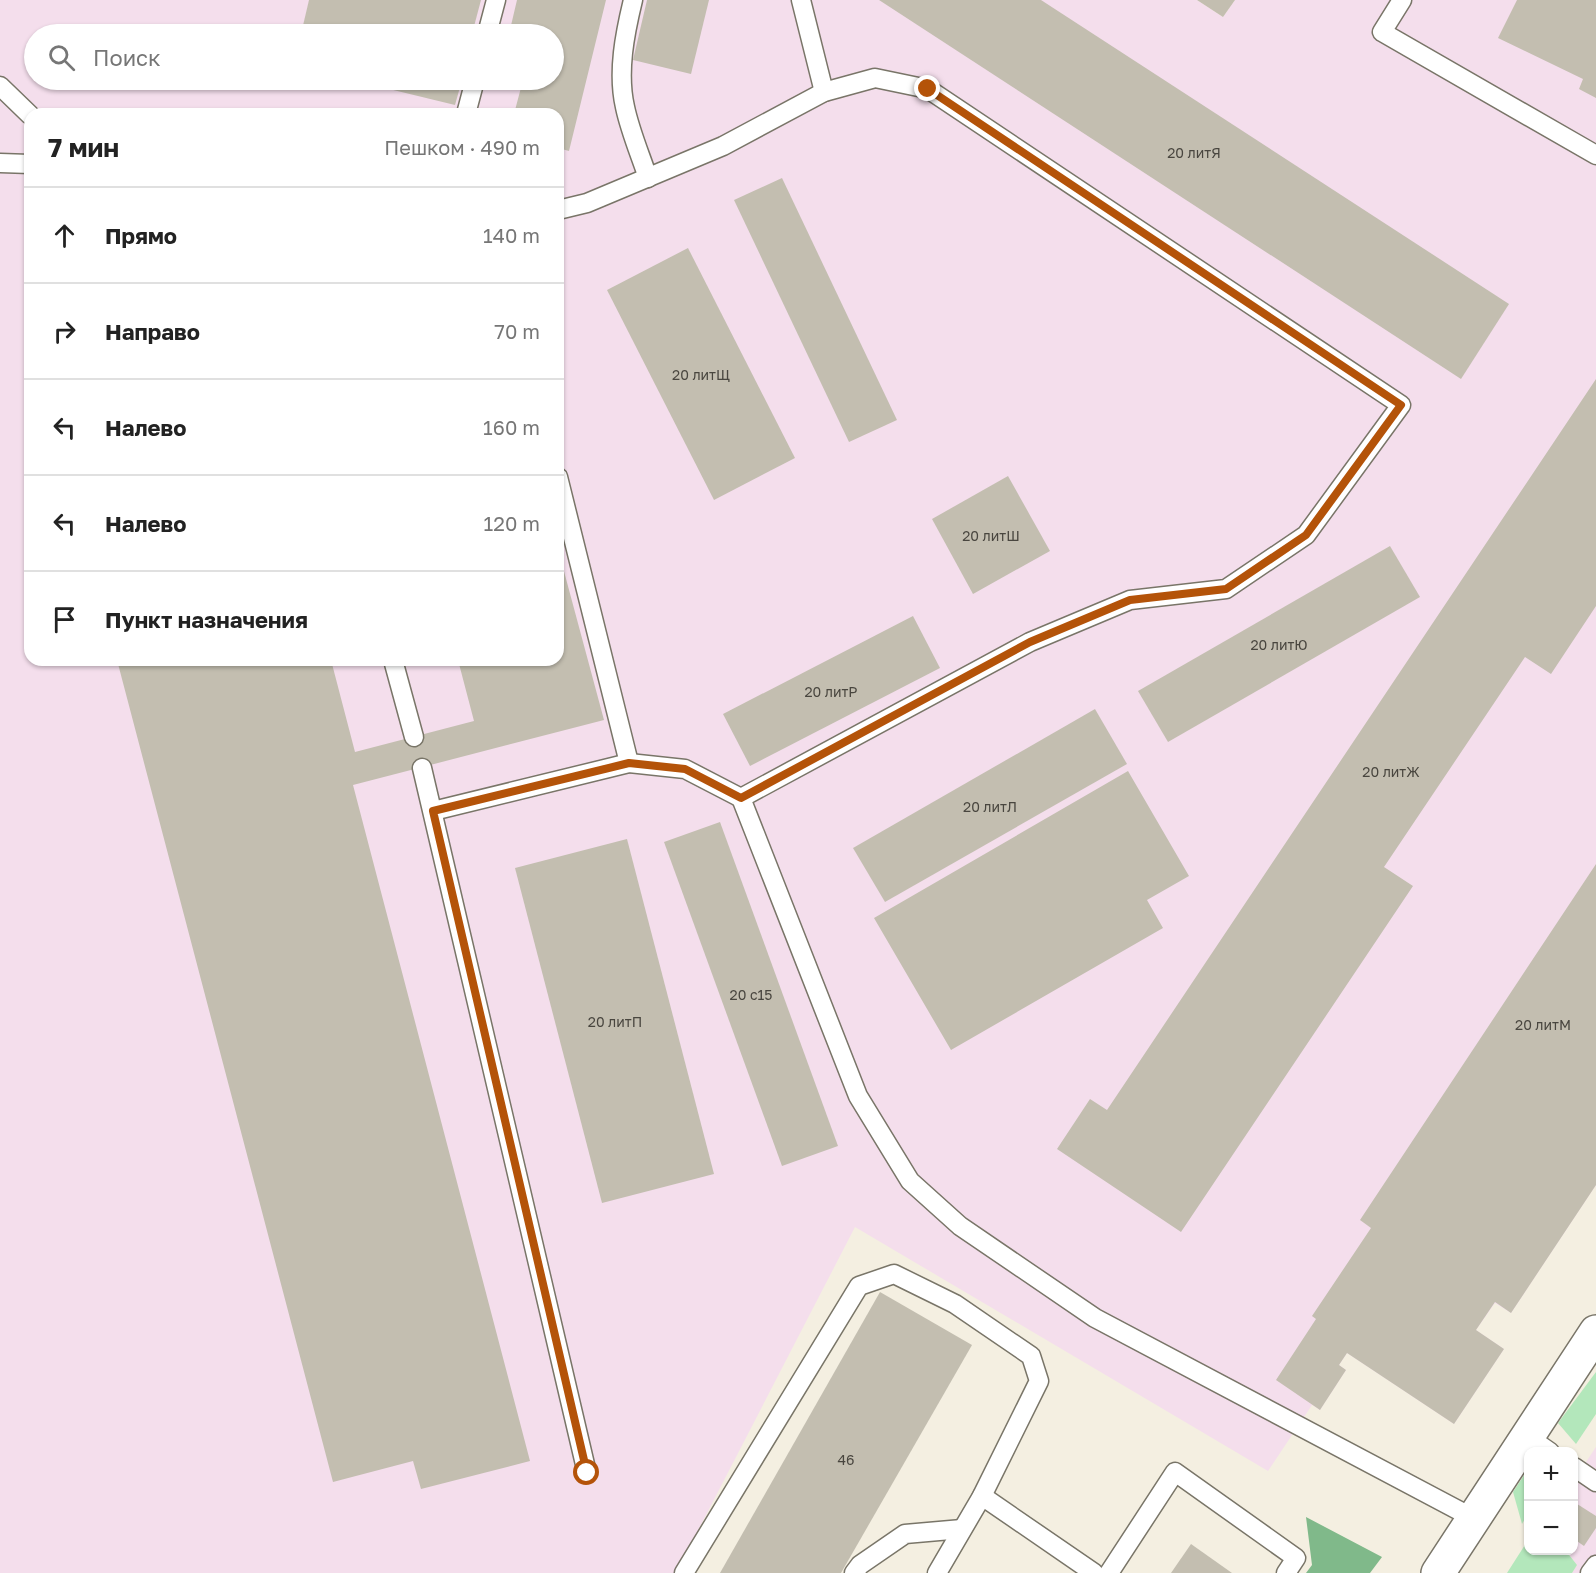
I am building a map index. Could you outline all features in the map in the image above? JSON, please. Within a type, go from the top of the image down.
[{"type":"street","points":[[1438,1573],[1473,1518],[1538,1444],[1596,1332]]},
{"type":"lane","points":[[490,24],[496,0]]},
{"type":"lane","points":[[633,0],[625,40],[624,106],[648,178]]},
{"type":"lane","points":[[801,0],[824,92]]},
{"type":"lane","points":[[1402,0],[1382,32],[1596,155]]},
{"type":"lane","points":[[564,209],[587,203],[723,146],[824,92],[875,78],[928,89],[1401,405],[1306,535],[1226,589],[1130,600],[1030,642],[741,798]]},
{"type":"lane","points":[[0,86],[24,109]]},
{"type":"lane","points":[[468,108],[472,90]]},
{"type":"lane","points":[[0,163],[24,165]]},
{"type":"lane","points":[[564,501],[629,763]]},
{"type":"lane","points":[[395,666],[414,737]]},
{"type":"lane","points":[[433,811],[629,763],[685,769],[741,798],[858,1096],[910,1181],[960,1226],[1095,1318],[1473,1518]]},
{"type":"lane","points":[[422,768],[587,1473]]},
{"type":"lane","points":[[684,1573],[858,1286],[894,1274],[955,1304],[1031,1356],[1039,1381],[982,1496],[937,1573]]},
{"type":"lane","points":[[1578,1470],[1596,1482]]},
{"type":"lane","points":[[1109,1573],[1175,1472],[1296,1558],[1286,1573]]},
{"type":"lane","points":[[982,1496],[1094,1573]]},
{"type":"lane","points":[[854,1573],[860,1565],[905,1534],[962,1529]]},
{"type":"lane","points":[[1590,1573],[1596,1564]]},
{"type":"shaded area","points":[[0,0],[1197,0],[1223,17],[1235,0],[1596,0],[1596,1185],[1511,1313],[1495,1303],[1476,1330],[1504,1349],[1454,1424],[1347,1353],[1339,1365],[1346,1370],[1320,1410],[1312,1405],[1268,1471],[855,1227],[676,1573],[0,1573]]},
{"type":"shaded area","points":[[1596,1447],[1596,1573],[1572,1573],[1577,1565],[1569,1555],[1578,1555],[1578,1474]]},
{"type":"green space","points":[[1596,1372],[1596,1414],[1576,1444],[1558,1423]]},
{"type":"green space","points":[[1524,1475],[1524,1521],[1522,1524],[1513,1492]]},
{"type":"green space","points":[[1306,1517],[1382,1557],[1370,1573],[1306,1573],[1312,1565]]},
{"type":"green space","points":[[1524,1546],[1524,1555],[1569,1555],[1577,1565],[1572,1573],[1507,1573]]},
{"type":"building","points":[[309,0],[481,0],[475,24],[303,24]]},
{"type":"building","points":[[517,0],[606,0],[569,151],[564,150],[564,108],[516,108],[520,90],[564,90],[564,24],[511,24]]},
{"type":"building","points":[[647,0],[709,0],[691,74],[633,60]]},
{"type":"building","points":[[879,0],[1041,0],[1509,304],[1461,379]]},
{"type":"building","points":[[1197,0],[1235,0],[1223,17]]},
{"type":"building","points":[[1517,0],[1596,0],[1596,98],[1579,89],[1583,79],[1498,38]]},
{"type":"building","points":[[393,90],[459,90],[455,105]]},
{"type":"building","points":[[782,178],[897,420],[849,442],[734,200]]},
{"type":"building","points":[[688,248],[795,458],[714,500],[607,290]]},
{"type":"building","points":[[1596,379],[1596,606],[1551,674],[1525,657],[1384,867],[1413,886],[1181,1232],[1057,1149],[1090,1099],[1107,1110]]},
{"type":"building","points":[[1008,476],[1050,551],[973,594],[932,519]]},
{"type":"building","points":[[1390,546],[1420,597],[1168,742],[1138,691]]},
{"type":"building","points":[[564,571],[604,720],[353,785],[530,1461],[421,1489],[413,1461],[333,1482],[119,666],[333,666],[355,752],[474,721],[460,666],[564,666]]},
{"type":"building","points":[[913,616],[940,668],[750,766],[723,714]]},
{"type":"building","points":[[1095,709],[1127,764],[885,902],[853,848]]},
{"type":"building","points":[[1128,771],[1189,876],[1147,900],[1163,928],[951,1050],[874,918]]},
{"type":"building","points":[[720,822],[838,1146],[782,1166],[664,842]]},
{"type":"building","points":[[627,839],[714,1174],[602,1203],[515,868]]},
{"type":"building","points":[[1596,864],[1596,1185],[1511,1313],[1495,1302],[1476,1330],[1504,1349],[1454,1424],[1347,1353],[1339,1365],[1346,1370],[1320,1410],[1276,1380],[1316,1319],[1312,1316],[1371,1228],[1360,1220]]},
{"type":"building","points":[[880,1292],[972,1345],[841,1573],[720,1573]]},
{"type":"building","points":[[1578,1505],[1596,1516],[1596,1528],[1584,1546],[1578,1542]]},
{"type":"building","points":[[1191,1544],[1232,1573],[1171,1573]]},
{"type":"route","points":[[587,1473],[433,811],[629,763],[685,769],[741,798],[1030,642],[1130,600],[1226,589],[1306,535],[1401,405],[928,89]]}]
